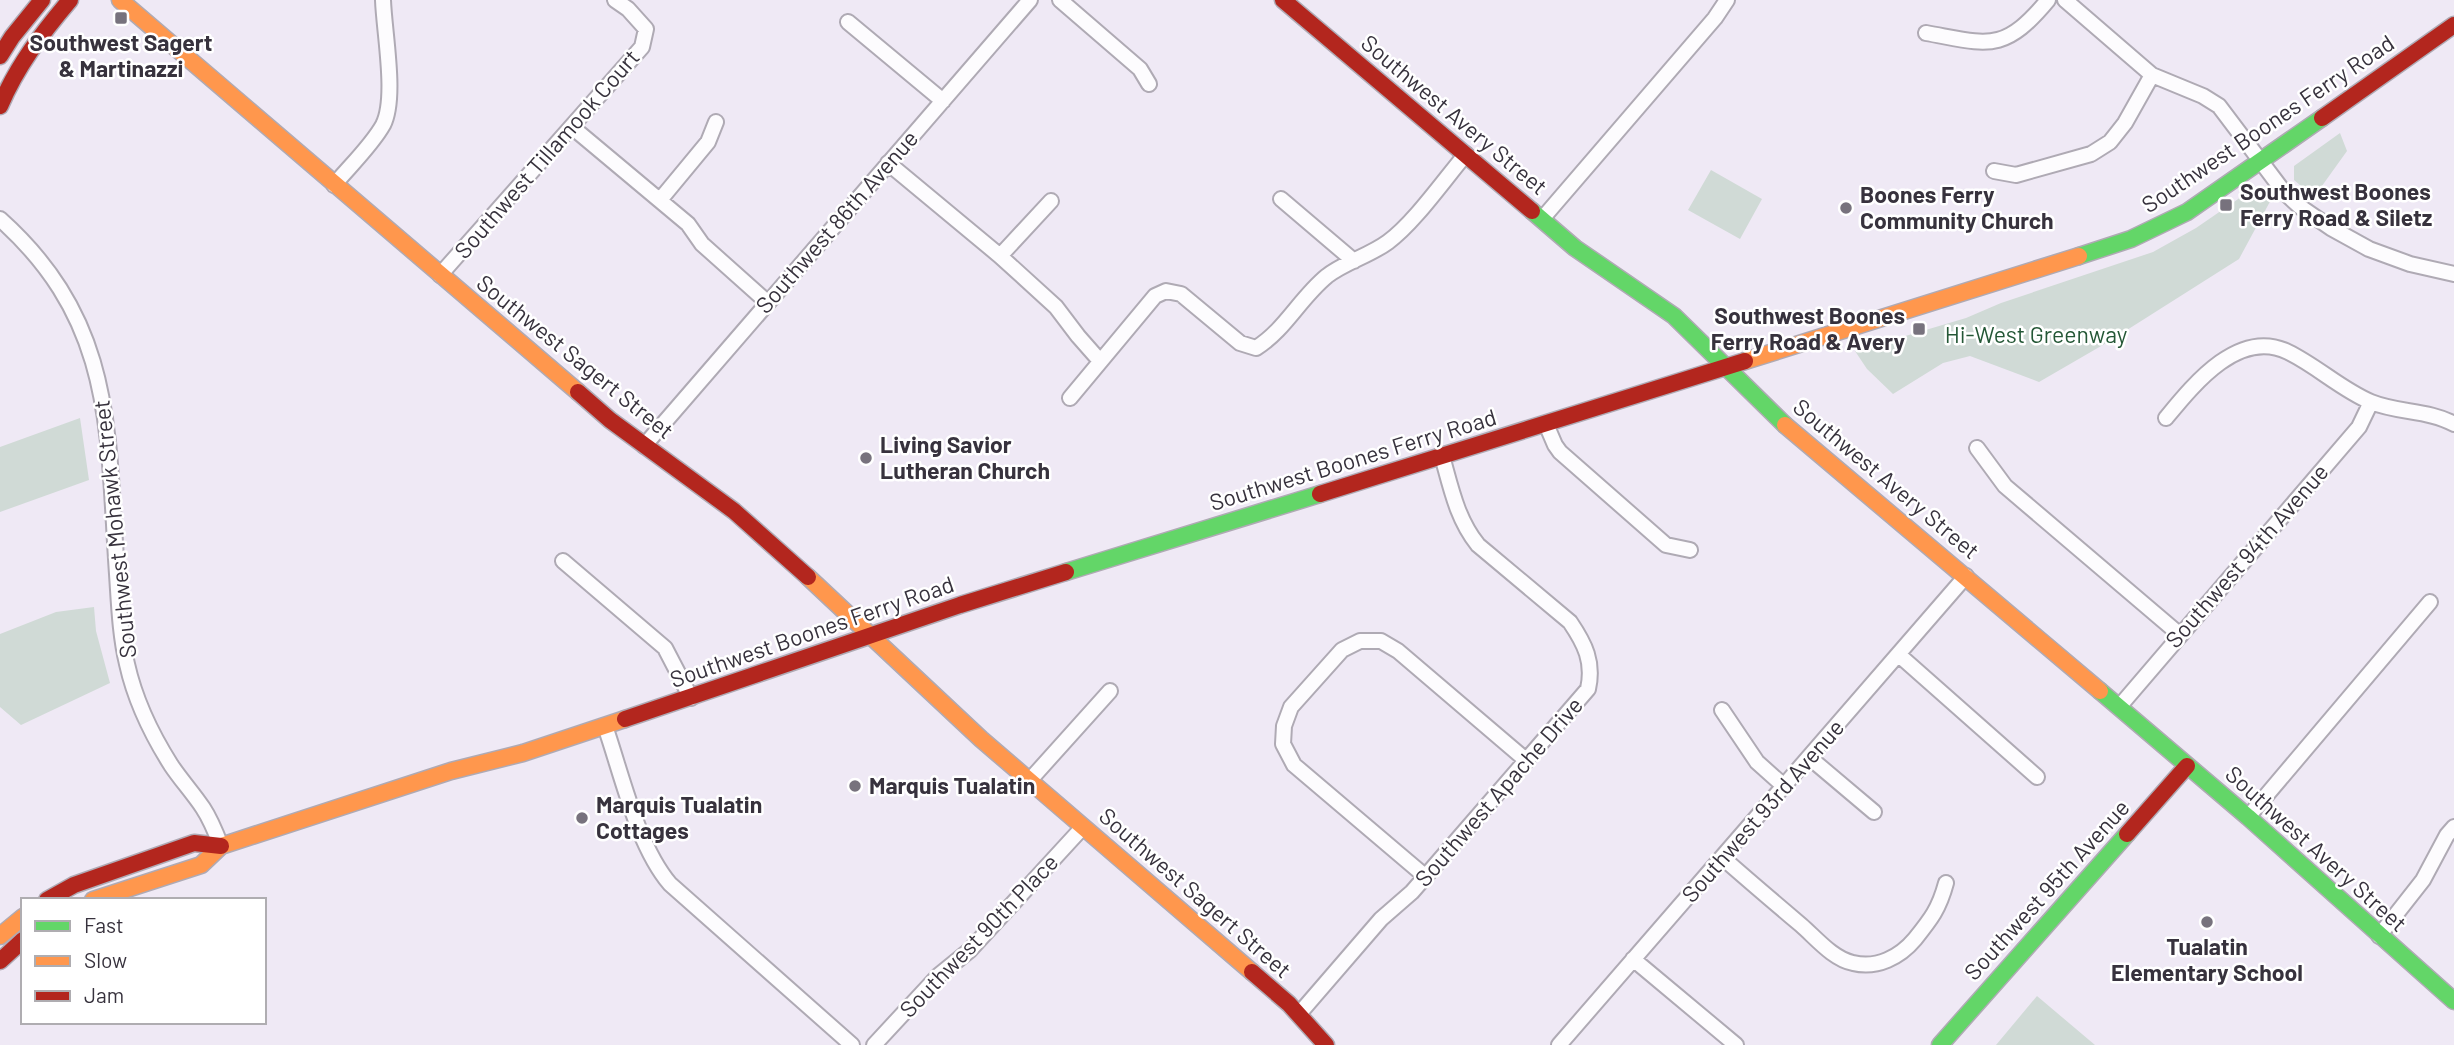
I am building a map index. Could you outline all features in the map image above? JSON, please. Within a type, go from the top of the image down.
[{"type":"main road","points":[[0,56],[42,0]]},
{"type":"main road","points":[[0,106],[12,78],[32,45],[70,0]]},
{"type":"main road","name":"Southwest Sagert Street","points":[[120,0],[610,420],[713,494],[872,635],[934,696],[1299,1014],[1326,1045]]},
{"type":"main road","name":"Southwest Avery Street","points":[[1283,0],[1591,260],[1674,316],[1786,426],[2248,817],[2454,1001]]},
{"type":"main road","name":"Southwest Boones Ferry Road","points":[[51,898],[85,881],[194,843],[221,846],[451,771],[523,753],[960,605],[1727,368],[2140,236],[2188,212],[2454,25]]},
{"type":"main road","name":"Southwest 95th Avenue","points":[[1940,1045],[2187,766]]},
{"type":"main road","name":"Southwest Boones Ferry Road","points":[[99,898],[201,865],[221,846]]},
{"type":"main road","points":[[0,936],[21,919]]},
{"type":"main road","points":[[0,961],[21,942]]},
{"type":"street","points":[[334,185],[382,128],[388,111],[388,59],[383,0]]},
{"type":"street","name":"Southwest Tillamook Court","points":[[440,275],[642,47],[646,29],[628,9],[615,0]]},
{"type":"street","name":"Southwest 86th Avenue","points":[[644,446],[1030,0]]},
{"type":"street","points":[[1060,0],[1140,69],[1149,84]]},
{"type":"street","points":[[1542,219],[1715,18],[1727,0]]},
{"type":"street","points":[[1926,33],[1991,43],[2009,37],[2028,22],[2048,0]]},
{"type":"street","points":[[2065,0],[2152,75],[2203,96],[2219,106],[2291,199],[2330,228],[2369,249],[2410,264],[2454,274]]},
{"type":"street","points":[[848,22],[943,101]]},
{"type":"street","points":[[1994,171],[2016,175],[2091,154],[2110,142],[2125,123],[2152,75]]},
{"type":"street","points":[[660,200],[708,142],[716,122]]},
{"type":"street","points":[[572,127],[688,224],[702,244],[720,262],[767,302]]},
{"type":"street","points":[[1070,398],[1155,296],[1166,291],[1181,294],[1240,343],[1256,348],[1272,338],[1329,274],[1377,250],[1400,231],[1466,155]]},
{"type":"street","points":[[888,163],[1000,256],[1056,307],[1100,361]]},
{"type":"street","points":[[1281,199],[1354,261]]},
{"type":"street","points":[[1000,256],[1051,201]]},
{"type":"street","name":"Southwest Mohawk Street","points":[[0,219],[26,244],[59,287],[93,356],[106,420],[120,615],[127,665],[152,732],[171,766],[204,809],[221,846]]},
{"type":"street","points":[[2166,418],[2182,398],[2220,362],[2243,349],[2267,347],[2286,351],[2371,402],[2454,424]]},
{"type":"street","name":"Southwest 94th Avenue","points":[[2119,707],[2359,427],[2371,402]]},
{"type":"street","points":[[1546,424],[1555,446],[1579,469],[1667,545],[1690,550]]},
{"type":"street","points":[[1977,448],[2005,486],[2179,634]]},
{"type":"street","name":"Southwest Apache Drive","points":[[1299,1014],[1381,919],[1426,877],[1588,689],[1592,673],[1581,638],[1570,622],[1478,545],[1467,531],[1460,517],[1442,456]]},
{"type":"street","points":[[563,561],[665,648],[691,698]]},
{"type":"street","name":"Southwest 93rd Avenue","points":[[1559,1045],[1966,576]]},
{"type":"street","points":[[2248,817],[2430,602]]},
{"type":"street","points":[[1426,877],[1294,765],[1283,744],[1283,726],[1292,707],[1342,650],[1360,641],[1381,640],[1398,651],[1527,761]]},
{"type":"street","points":[[1899,655],[2037,777]]},
{"type":"street","points":[[1030,780],[1110,691]]},
{"type":"street","points":[[1722,710],[1757,762],[1785,787]]},
{"type":"street","points":[[605,726],[629,800],[661,873],[670,884],[852,1045]]},
{"type":"street","points":[[1810,758],[1874,812]]},
{"type":"street","name":"Southwest 90th Place","points":[[874,1045],[931,983],[970,950],[1083,827]]},
{"type":"street","points":[[2379,936],[2423,880],[2454,827]]},
{"type":"street","points":[[1723,858],[1831,952],[1853,964],[1879,963],[1895,957],[1909,946],[1935,914],[1946,883]]},
{"type":"street","points":[[1633,959],[1737,1045]]},
{"type":"green space","points":[[2340,133],[2347,151],[2314,197],[2294,180],[2294,166]]},
{"type":"green space","points":[[1711,170],[1762,199],[1740,239],[1688,210]]},
{"type":"green space","name":"Hi-West Greenway","points":[[2256,190],[2273,196],[2239,259],[2039,382],[1970,356],[1943,363],[1893,394],[1867,369],[1855,351],[1966,318],[2001,303],[2153,252]]},
{"type":"green space","points":[[80,418],[89,480],[0,512],[0,447]]},
{"type":"green space","points":[[94,607],[96,631],[110,683],[21,725],[0,707],[0,634],[56,612]]},
{"type":"green space","points":[[2037,996],[2095,1045],[1996,1045]]},
{"type":"traffic: fast","points":[[2079,256],[2131,239],[2187,212],[2322,118]]},
{"type":"traffic: fast","points":[[1532,211],[1575,248],[1674,316],[1785,425]]},
{"type":"traffic: fast","points":[[1066,572],[1320,494]]},
{"type":"traffic: fast","points":[[2100,691],[2248,817],[2454,1001]]},
{"type":"traffic: fast","points":[[1940,1045],[2127,834]]},
{"type":"traffic: slow","points":[[120,0],[578,392]]},
{"type":"traffic: slow","points":[[1745,361],[2079,256]]},
{"type":"traffic: slow","points":[[1785,425],[2100,691]]},
{"type":"traffic: slow","points":[[808,577],[981,739],[1252,972]]},
{"type":"traffic: slow","points":[[99,898],[201,865],[221,846],[451,771],[523,753],[625,719]]},
{"type":"traffic: slow","points":[[0,936],[21,919]]},
{"type":"traffic: jam","points":[[0,56],[42,0]]},
{"type":"traffic: jam","points":[[0,106],[31,50],[70,0]]},
{"type":"traffic: jam","points":[[1283,0],[1532,211]]},
{"type":"traffic: jam","points":[[2322,118],[2454,25]]},
{"type":"traffic: jam","points":[[1320,494],[1745,361]]},
{"type":"traffic: jam","points":[[578,392],[610,420],[734,511],[808,577]]},
{"type":"traffic: jam","points":[[625,719],[960,605],[1066,572]]},
{"type":"traffic: jam","points":[[2127,834],[2187,766]]},
{"type":"traffic: jam","points":[[51,898],[74,885],[194,843],[221,846]]},
{"type":"traffic: jam","points":[[0,961],[21,942]]},
{"type":"traffic: jam","points":[[1252,972],[1289,1004],[1326,1045]]},
{"type":"place","name":"Southwest Sagert & Martinazzi","points":[[121,18]]},
{"type":"place","name":"Southwest Boones Ferry Road & Siletz","points":[[2226,205]]},
{"type":"place","name":"Boones Ferry Community Church","points":[[1846,208]]},
{"type":"place","name":"Southwest Boones Ferry Road & Avery","points":[[1919,329]]},
{"type":"place","name":"Living Savior Lutheran Church","points":[[866,458]]},
{"type":"place","name":"Marquis Tualatin","points":[[855,786]]},
{"type":"place","name":"Marquis Tualatin Cottages","points":[[582,818]]},
{"type":"place","name":"Tualatin Elementary School","points":[[2207,922]]}]
